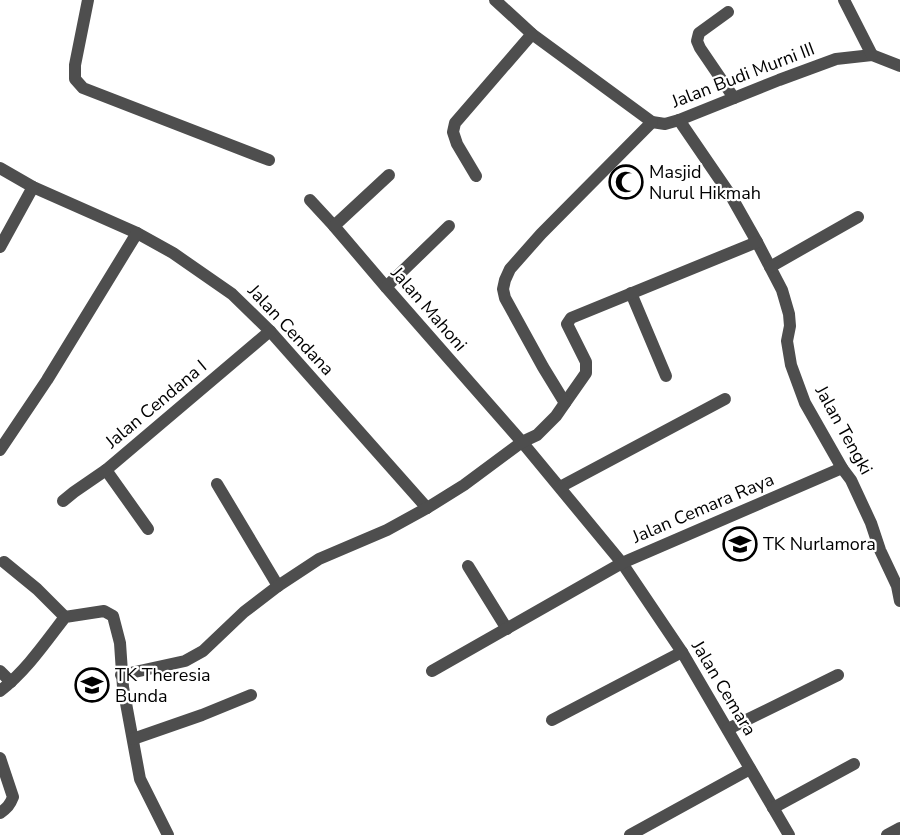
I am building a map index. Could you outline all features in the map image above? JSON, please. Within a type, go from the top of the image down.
[{"type":"street","points":[[88,0],[75,65],[75,79],[83,88],[269,160]]},
{"type":"street","name":"Jalan Budi Murni III","points":[[495,0],[532,34],[652,122],[665,124],[679,120],[836,59],[872,55],[900,66]]},
{"type":"street","points":[[844,0],[872,55]]},
{"type":"street","points":[[728,12],[699,33],[697,41],[734,98]]},
{"type":"street","points":[[476,176],[455,138],[453,132],[455,123],[532,34]]},
{"type":"street","name":"Jalan Tengki","points":[[679,120],[730,196],[782,290],[789,314],[790,326],[787,341],[792,365],[805,403],[851,480],[897,586],[900,601]]},
{"type":"street","points":[[565,403],[505,298],[503,289],[505,280],[510,269],[541,234],[652,122]]},
{"type":"street","name":"Jalan Cendana","points":[[0,168],[33,187],[137,233],[173,253],[232,294],[270,331],[427,508]]},
{"type":"street","points":[[334,226],[389,175]]},
{"type":"street","points":[[0,247],[33,187]]},
{"type":"street","name":"Jalan Mahoni","points":[[310,200],[522,442]]},
{"type":"street","points":[[770,267],[858,217]]},
{"type":"street","points":[[386,287],[449,226]]},
{"type":"street","points":[[0,450],[47,380],[137,233]]},
{"type":"street","points":[[121,675],[185,661],[203,651],[244,612],[319,559],[387,530],[427,508],[546,428],[586,373],[586,362],[567,324],[571,318],[757,242]]},
{"type":"street","points":[[631,293],[666,376]]},
{"type":"street","name":"Jalan Cendana I","points":[[63,501],[106,470],[270,331]]},
{"type":"street","points":[[560,487],[725,399]]},
{"type":"street","name":"Jalan Cemara Raya","points":[[522,442],[622,563],[842,468]]},
{"type":"street","points":[[106,470],[147,529]]},
{"type":"street","points":[[217,484],[278,586]]},
{"type":"street","points":[[4,561],[65,617]]},
{"type":"street","points":[[432,671],[622,563]]},
{"type":"street","name":"Jalan Cemara","points":[[622,563],[682,652],[789,835]]},
{"type":"street","points":[[468,566],[507,629]]},
{"type":"street","points":[[0,691],[11,682],[65,617],[104,611],[113,616],[120,643],[121,675],[140,779],[168,835]]},
{"type":"street","points":[[552,720],[682,652]]},
{"type":"street","points":[[0,671],[11,682]]},
{"type":"street","points":[[728,729],[838,675]]},
{"type":"street","points":[[133,739],[202,715],[250,695]]},
{"type":"street","points":[[0,758],[13,797],[7,808],[0,813]]},
{"type":"street","points":[[773,808],[854,764]]},
{"type":"street","points":[[630,835],[750,769]]},
{"type":"street","points":[[887,835],[900,828]]},
{"type":"place","name":"Masjid Nurul Hikmah","points":[[626,182]]},
{"type":"place","name":"TK Nurlamora","points":[[740,544]]},
{"type":"place","name":"TK Theresia Bunda","points":[[92,685]]}]
